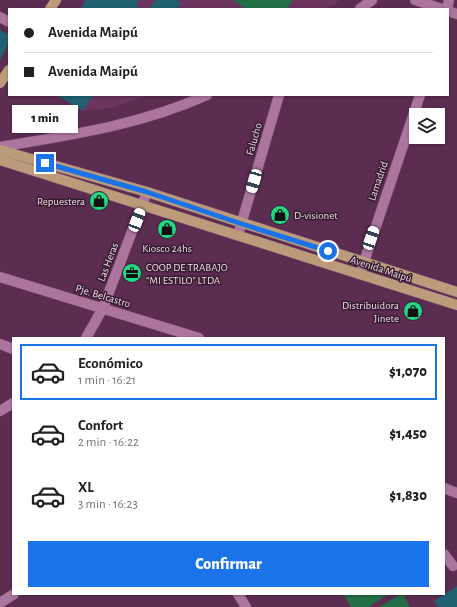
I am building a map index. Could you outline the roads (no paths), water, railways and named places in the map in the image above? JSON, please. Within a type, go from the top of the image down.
[{"type":"main road","points":[[0,83],[8,71]]},
{"type":"main road","name":"Avenida Maipú","points":[[0,148],[147,192],[242,224],[457,292]]},
{"type":"main road","name":"Avenida Maipú","points":[[0,160],[457,305]]},
{"type":"street","points":[[361,8],[372,0]]},
{"type":"street","points":[[414,0],[439,8]]},
{"type":"street","points":[[450,0],[457,2]]},
{"type":"street","points":[[0,148],[82,134],[120,125],[157,114],[204,96]]},
{"type":"street","name":"Falucho","points":[[238,235],[280,96]]},
{"type":"street","name":"Lamadrid","points":[[360,274],[420,96]]},
{"type":"street","name":"Las Heras","points":[[87,337],[103,308],[147,192]]},
{"type":"street","name":"Pje. Belcastro","points":[[0,277],[196,337]]},
{"type":"street","points":[[0,344],[12,349]]},
{"type":"street","points":[[0,411],[12,404]]},
{"type":"street","points":[[445,488],[457,493]]},
{"type":"street","points":[[445,556],[452,566]]},
{"type":"street","points":[[0,603],[12,595]]},
{"type":"street","points":[[239,595],[246,607]]},
{"type":"place","name":"Repuestera","points":[[99,201]]},
{"type":"place","name":"D-visionet","points":[[280,215]]},
{"type":"place","name":"Kiosco 24hs","points":[[167,229]]},
{"type":"place","name":"COOP DE TRABAJO “MI ESTILO” LTDA","points":[[132,273]]},
{"type":"place","name":"Distribuidora Jinete","points":[[413,311]]}]
